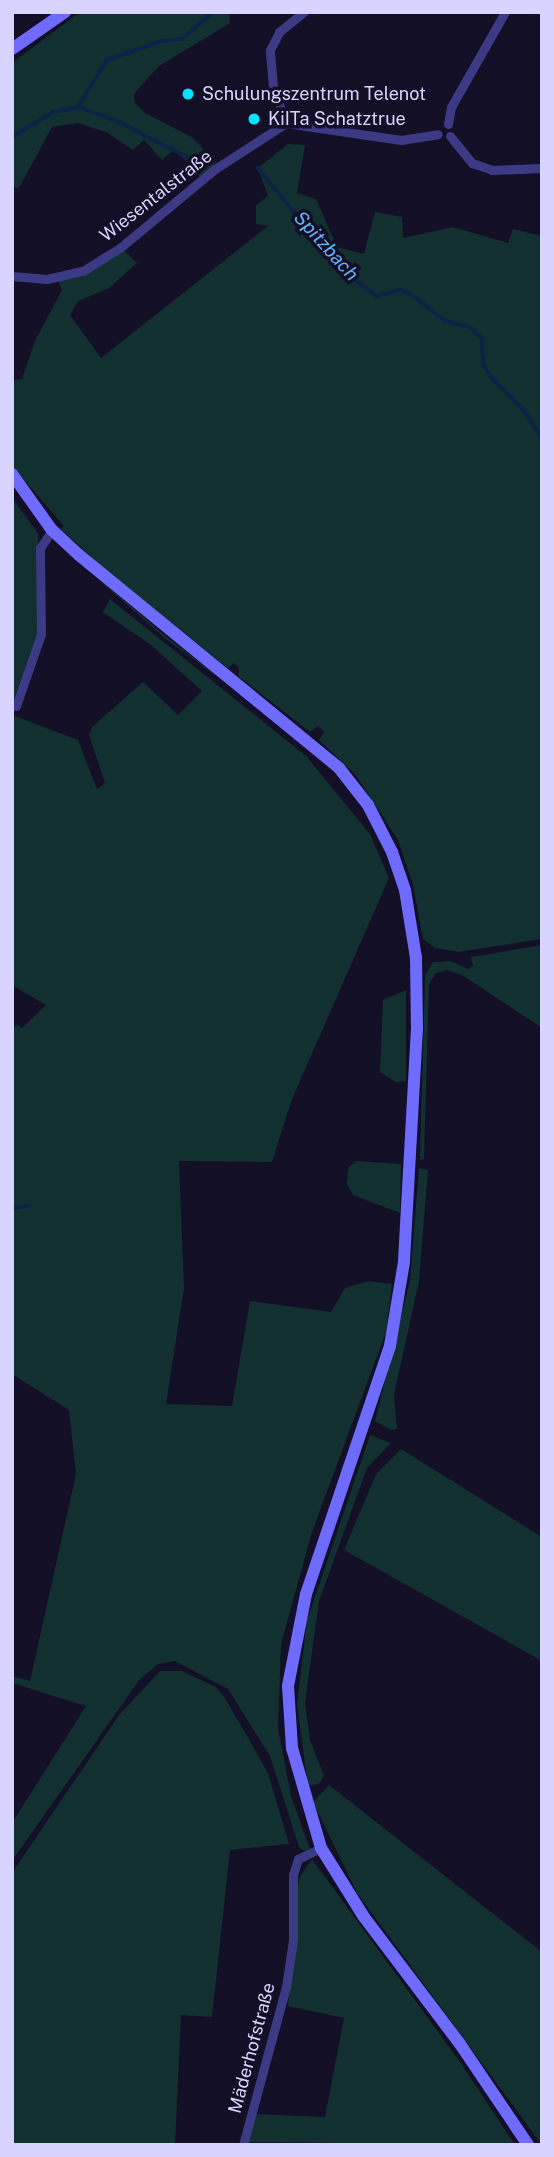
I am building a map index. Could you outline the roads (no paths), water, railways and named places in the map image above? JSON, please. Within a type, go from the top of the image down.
[{"type":"street","points":[[12,49],[65,12]]},
{"type":"street","points":[[304,12],[279,32],[271,50],[273,87],[286,122],[401,140],[438,134],[450,136]]},
{"type":"street","points":[[505,12],[451,107],[448,124],[450,136],[472,163],[492,170],[542,168]]},
{"type":"street","name":"Wiesentalstraße","points":[[12,276],[47,279],[83,271],[121,247],[215,169],[286,122]]},
{"type":"street","points":[[438,134],[439,125],[448,124]]},
{"type":"street","points":[[12,474],[52,530],[339,768],[368,805],[392,852],[412,920],[416,1081],[402,1274],[390,1346],[306,1594],[288,1686],[292,1748],[321,1848],[364,1917],[460,2044],[528,2145]]},
{"type":"street","points":[[16,706],[41,634],[40,548],[52,530]]},
{"type":"street","name":"Mäderhofstraße","points":[[243,2145],[286,1987],[293,1940],[293,1875],[298,1859],[321,1848]]},
{"type":"waterway","points":[[78,107],[107,60],[162,41],[182,39],[213,12]]},
{"type":"waterway","name":"Spitzbach","points":[[12,137],[53,112],[78,107],[117,121],[197,162]]},
{"type":"waterway","name":"Spitzbach","points":[[258,168],[329,254],[362,285],[377,296],[400,290],[409,293],[446,321],[470,327],[482,338],[484,366],[492,378],[525,411],[542,438]]},
{"type":"waterway","points":[[12,1208],[29,1206]]},
{"type":"place","name":"Schulungszentrum Telenot","points":[[188,94]]},
{"type":"place","name":"KiITa Schatztrue","points":[[254,119]]}]
